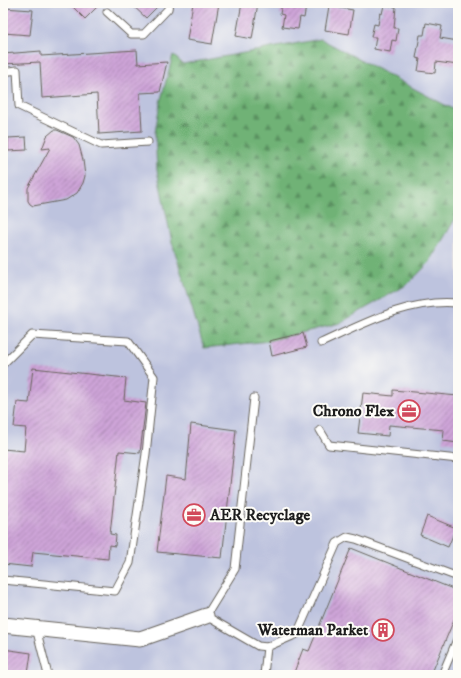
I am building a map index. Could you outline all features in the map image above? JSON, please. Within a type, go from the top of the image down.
[{"type":"street","points":[[3,624],[140,639],[206,616]]},
{"type":"lane","points":[[107,12],[131,34],[144,34],[168,9],[169,3]]},
{"type":"lane","points":[[3,72],[17,70],[19,106],[101,145],[148,142]]},
{"type":"lane","points":[[321,343],[389,314],[418,305],[445,302],[458,303]]},
{"type":"lane","points":[[3,364],[32,335],[128,341],[154,377],[146,454],[130,563],[115,591],[3,580]]},
{"type":"lane","points":[[254,398],[235,569],[206,616],[258,646],[267,647],[297,634],[337,543],[347,537],[458,577]]},
{"type":"lane","points":[[320,430],[329,445],[458,459]]},
{"type":"lane","points":[[36,628],[48,675]]},
{"type":"lane","points":[[442,675],[458,637]]},
{"type":"lane","points":[[264,675],[267,647]]},
{"type":"shaded area","points":[[3,3],[458,3],[458,675],[3,675]]},
{"type":"green space","points":[[321,39],[458,112],[458,214],[429,263],[408,284],[340,323],[269,341],[204,348],[172,242],[157,170],[155,133],[160,103],[173,55],[183,64]]},
{"type":"building","points":[[69,3],[101,3],[85,19]]},
{"type":"building","points":[[130,3],[161,3],[146,18]]},
{"type":"building","points":[[193,3],[219,3],[212,44],[187,40]]},
{"type":"building","points":[[242,3],[258,3],[252,39],[236,36]]},
{"type":"building","points":[[282,3],[303,3],[302,5],[306,6],[304,18],[300,17],[298,29],[282,27],[284,15],[280,14]]},
{"type":"building","points":[[384,5],[396,7],[394,28],[398,28],[396,41],[392,40],[390,52],[374,49],[376,37],[371,37],[374,24],[378,25],[380,13],[382,14]]},
{"type":"building","points":[[329,6],[353,10],[349,34],[325,30]]},
{"type":"building","points":[[3,8],[33,10],[30,35],[3,33]]},
{"type":"building","points":[[426,23],[442,26],[440,38],[458,41],[458,65],[436,62],[435,73],[418,71],[420,59],[416,58],[420,35],[424,35]]},
{"type":"building","points":[[137,50],[138,64],[167,62],[160,92],[140,93],[142,131],[99,134],[97,94],[42,98],[40,62],[3,64],[3,54],[41,51],[41,56]]},
{"type":"building","points":[[54,130],[73,137],[79,145],[85,176],[77,193],[66,200],[33,206],[28,201],[28,188],[50,148],[42,149],[47,136]]},
{"type":"building","points":[[26,137],[27,150],[8,151],[8,138]]},
{"type":"building","points":[[303,333],[307,347],[272,356],[269,341]]},
{"type":"building","points":[[33,368],[126,378],[124,400],[146,403],[140,453],[119,451],[110,534],[116,535],[115,546],[109,545],[108,559],[33,552],[31,567],[3,564],[3,449],[24,451],[26,428],[14,427],[17,402],[29,403]]},
{"type":"building","name":"Chrono Flex","points":[[393,390],[458,396],[458,443],[443,441],[444,430],[389,425],[388,436],[358,433],[363,393],[393,396]]},
{"type":"building","name":"AER Recyclage","points":[[191,424],[236,430],[222,558],[157,552],[166,476],[186,479]]},
{"type":"building","points":[[427,516],[456,528],[448,547],[420,535]]},
{"type":"building","name":"Waterman Parket","points":[[351,548],[458,591],[458,610],[431,675],[293,675],[303,649],[309,651]]},
{"type":"building","points":[[3,649],[31,653],[28,674],[3,671]]},
{"type":"place","name":"Chrono Flex","points":[[409,411]]},
{"type":"place","name":"AER Recyclage","points":[[194,515]]},
{"type":"place","name":"Waterman Parket","points":[[383,630]]}]
